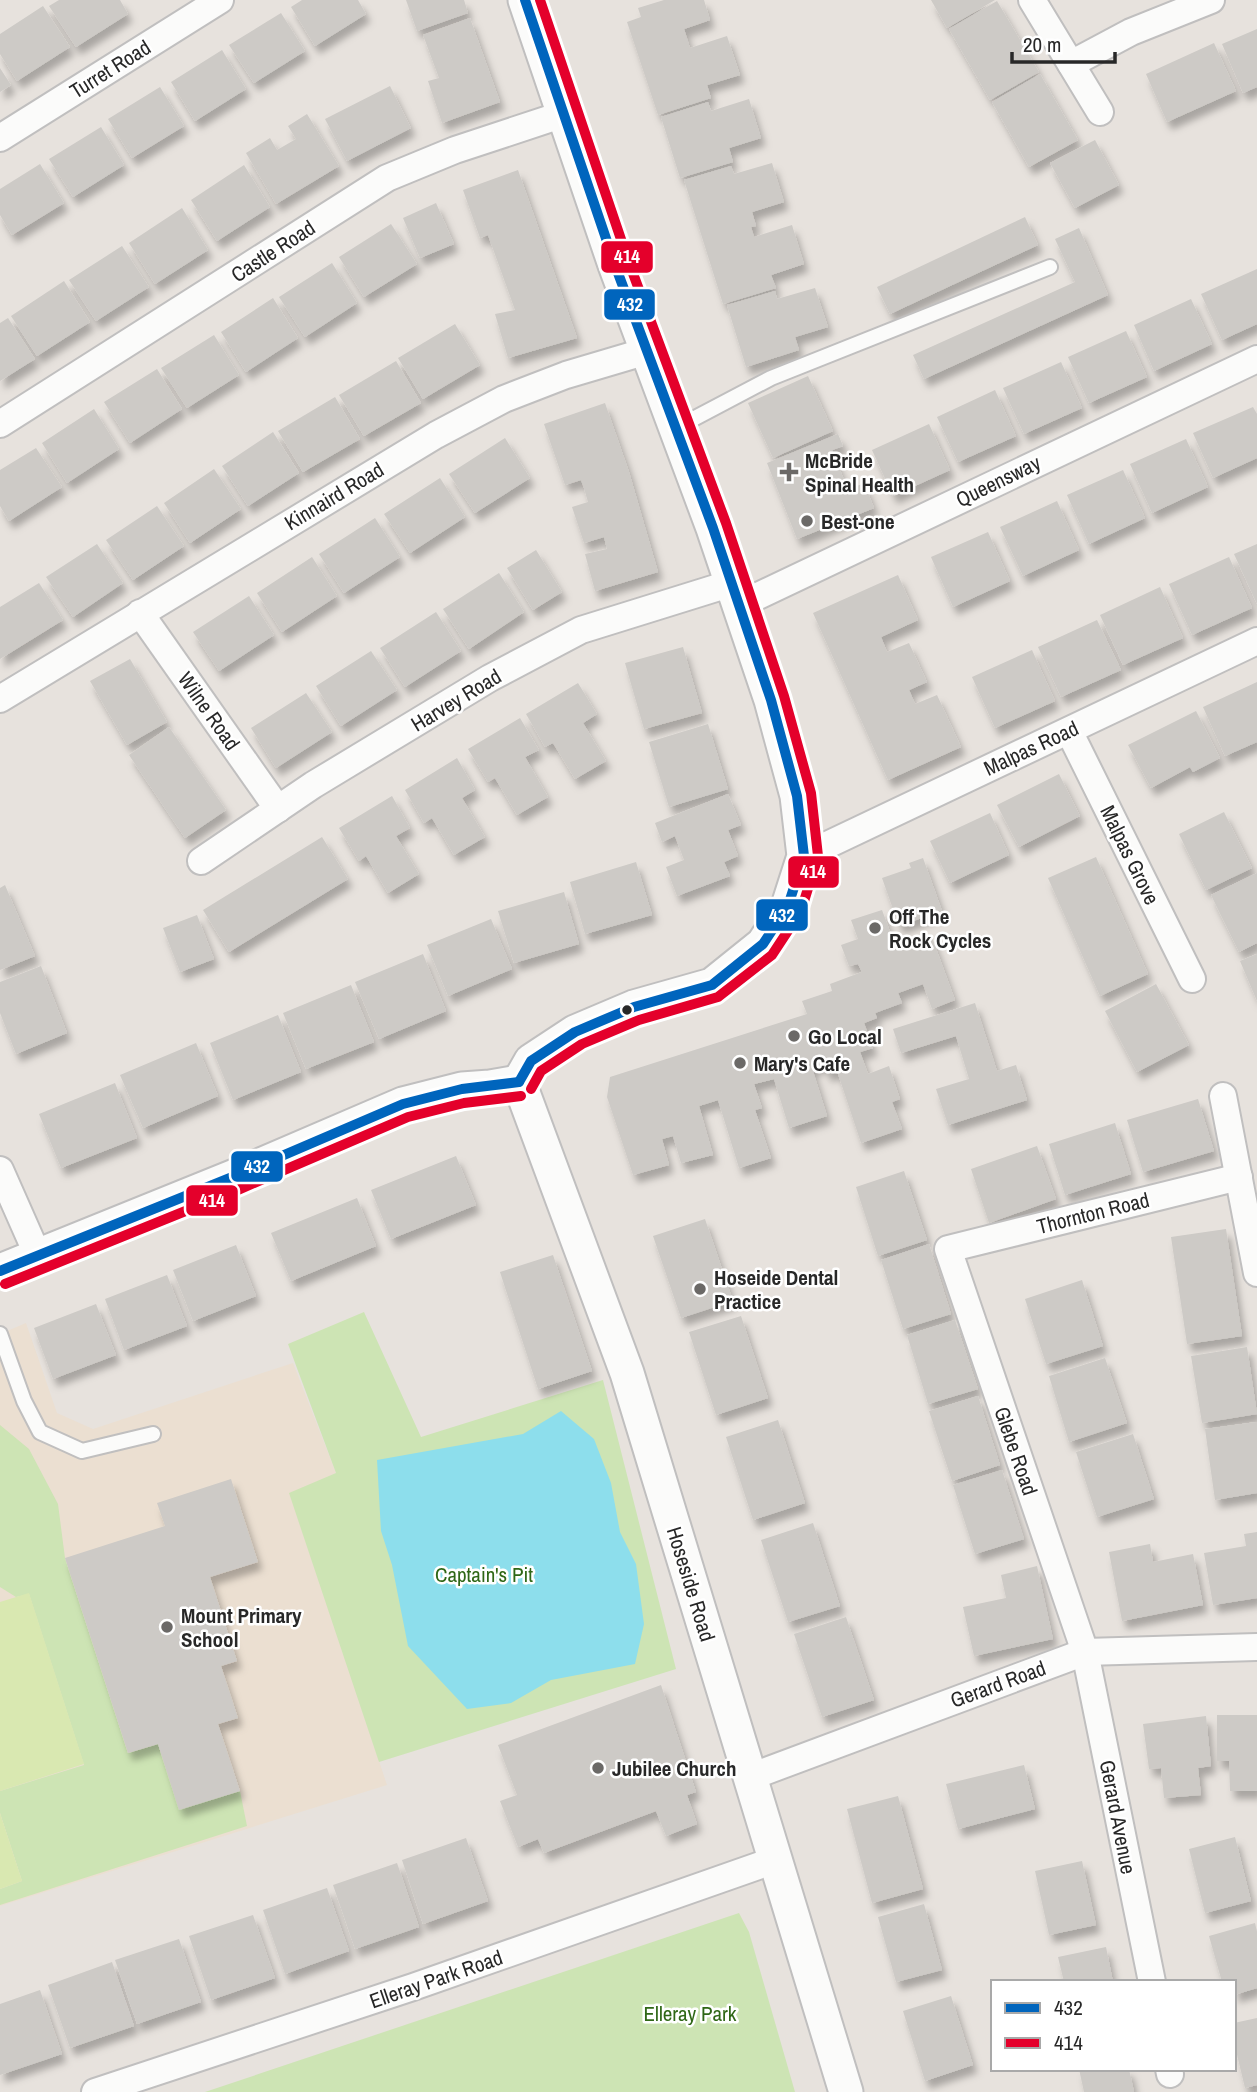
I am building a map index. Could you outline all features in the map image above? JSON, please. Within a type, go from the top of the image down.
[{"type":"street","name":"Turret Road","points":[[0,138],[220,0]]},
{"type":"street","points":[[1032,0],[1100,112]]},
{"type":"street","points":[[1072,64],[1131,32],[1211,0]]},
{"type":"street","points":[[0,1271],[235,1176],[403,1104],[462,1089],[519,1082],[531,1061],[575,1032],[634,1007],[712,985],[763,944],[788,906],[804,856],[797,796],[771,700],[736,594],[615,265],[527,1]]},
{"type":"street","name":"Castle Road","points":[[0,424],[387,178],[455,150],[564,114]]},
{"type":"street","name":"Kinnaird Road","points":[[0,699],[436,435],[504,399],[566,375],[648,351]]},
{"type":"street","name":"Queensway","points":[[736,594],[1257,359]]},
{"type":"street","name":"Harvey Road","points":[[201,861],[313,785],[490,678],[581,630],[736,594]]},
{"type":"street","name":"Wilne Road","points":[[140,613],[278,809]]},
{"type":"street","name":"Malpas Road","points":[[804,856],[1257,641]]},
{"type":"street","name":"Malpas Grove","points":[[1069,730],[1192,979]]},
{"type":"street","name":"Hoseside Road","points":[[519,1082],[627,1373],[846,2092]]},
{"type":"street","points":[[1223,1096],[1257,1273]]},
{"type":"street","points":[[0,1170],[38,1256]]},
{"type":"street","name":"Thornton Road","points":[[948,1249],[1239,1177]]},
{"type":"street","name":"Glebe Road","points":[[948,1249],[1085,1652]]},
{"type":"street","name":"Gerard Road","points":[[750,1777],[1085,1652],[1257,1647]]},
{"type":"street","name":"Gerard Avenue","points":[[1085,1652],[1152,1980]]},
{"type":"street","name":"Elleray Park Road","points":[[95,2092],[413,1987],[775,1860]]},
{"type":"lane","points":[[676,428],[771,378],[1050,267]]},
{"type":"lane","points":[[0,1334],[24,1401],[40,1432],[82,1451],[153,1434]]},
{"type":"shaded area","name":"Mount Primary School","points":[[26,1323],[57,1413],[93,1429],[293,1363],[336,1473],[290,1494],[387,1785],[0,1906],[0,1334]]},
{"type":"green space","name":"Captain's Pit","points":[[364,1312],[421,1437],[603,1380],[676,1669],[379,1762],[289,1493],[336,1473],[288,1344]]},
{"type":"green space","points":[[0,1425],[29,1449],[58,1504],[65,1558],[128,1753],[158,1744],[179,1809],[240,1791],[247,1826],[0,1905],[0,1889],[22,1881],[0,1813],[0,1791],[84,1765],[29,1594],[16,1597],[0,1587]]},
{"type":"green space","points":[[29,1593],[84,1764],[0,1791],[0,1602]]},
{"type":"green space","points":[[0,1813],[22,1881],[0,1889]]},
{"type":"green space","name":"Elleray Park","points":[[739,1913],[749,1932],[795,2092],[205,2092]]},
{"type":"water","points":[[561,1411],[594,1439],[611,1483],[620,1532],[636,1564],[644,1624],[635,1664],[551,1680],[511,1703],[467,1709],[408,1646],[392,1565],[381,1531],[377,1460],[523,1434]]},
{"type":"building","points":[[59,0],[120,0],[128,14],[76,47],[49,6]]},
{"type":"building","points":[[302,0],[358,0],[366,14],[315,46],[291,7]]},
{"type":"building","points":[[406,0],[464,0],[468,13],[417,31]]},
{"type":"building","points":[[664,0],[704,0],[710,20],[684,29],[690,48],[727,36],[740,75],[707,85],[711,98],[658,115],[627,22],[641,17],[638,8]]},
{"type":"building","points":[[931,0],[995,0],[947,28]]},
{"type":"building","points":[[997,1],[1039,72],[990,100],[949,29]]},
{"type":"building","points":[[43,6],[70,47],[17,81],[0,54],[0,34]]},
{"type":"building","points":[[281,13],[305,51],[254,83],[229,45]]},
{"type":"building","points":[[470,18],[500,102],[442,123],[428,81],[439,78],[423,35]]},
{"type":"building","points":[[1257,29],[1257,87],[1243,93],[1222,44]]},
{"type":"building","points":[[1214,43],[1236,91],[1167,122],[1146,74]]},
{"type":"building","points":[[222,50],[246,89],[195,121],[171,82]]},
{"type":"building","points":[[0,68],[11,85],[0,92]]},
{"type":"building","points":[[1040,74],[1078,140],[1029,167],[992,102]]},
{"type":"building","points":[[390,86],[411,128],[347,161],[325,119]]},
{"type":"building","points":[[160,87],[184,126],[132,158],[108,119]]},
{"type":"building","points":[[749,99],[761,138],[729,148],[733,162],[680,178],[661,117],[708,102],[711,111]]},
{"type":"building","points":[[307,114],[339,166],[276,204],[246,153],[270,138],[277,150],[296,139],[288,126]]},
{"type":"building","points":[[101,127],[124,165],[73,197],[49,159]]},
{"type":"building","points":[[1095,140],[1119,185],[1075,208],[1050,163]]},
{"type":"building","points":[[772,163],[784,202],[752,212],[756,226],[751,227],[754,237],[792,225],[804,264],[771,275],[776,288],[723,304],[684,180],[731,166],[734,174]]},
{"type":"building","points":[[40,164],[64,203],[12,235],[0,215],[0,189]]},
{"type":"building","points":[[244,165],[270,207],[217,241],[191,200]]},
{"type":"building","points":[[518,170],[577,338],[508,358],[495,314],[515,310],[488,235],[480,238],[463,190]]},
{"type":"building","points":[[436,203],[454,244],[420,258],[403,218]]},
{"type":"building","points":[[182,208],[208,250],[155,284],[129,243]]},
{"type":"building","points":[[1025,217],[1038,245],[890,314],[877,287]]},
{"type":"building","points":[[391,224],[417,264],[364,297],[339,257]]},
{"type":"building","points":[[1079,228],[1108,295],[924,379],[913,355],[1075,282],[1055,239]]},
{"type":"building","points":[[122,246],[149,287],[96,321],[69,280]]},
{"type":"building","points":[[332,263],[357,303],[305,337],[279,297]]},
{"type":"building","points":[[1257,269],[1257,324],[1222,340],[1201,294]]},
{"type":"building","points":[[64,281],[90,322],[37,356],[11,316]]},
{"type":"building","points":[[815,288],[828,327],[795,337],[799,350],[746,367],[727,305],[775,291],[777,299]]},
{"type":"building","points":[[273,298],[298,338],[246,372],[221,332]]},
{"type":"building","points":[[1191,299],[1212,344],[1154,371],[1134,325]]},
{"type":"building","points":[[8,318],[35,359],[0,381],[0,323]]},
{"type":"building","points":[[455,324],[480,365],[423,399],[398,358]]},
{"type":"building","points":[[1126,331],[1147,377],[1089,403],[1068,357]]},
{"type":"building","points":[[214,335],[239,375],[187,408],[161,368]]},
{"type":"building","points":[[396,361],[421,403],[364,436],[339,395]]},
{"type":"building","points":[[1061,362],[1082,408],[1024,434],[1003,388]]},
{"type":"building","points":[[157,369],[182,409],[130,443],[104,402]]},
{"type":"building","points":[[808,376],[833,431],[773,458],[748,403]]},
{"type":"building","points":[[995,390],[1016,436],[958,462],[937,417]]},
{"type":"building","points":[[335,397],[360,439],[303,472],[278,431]]},
{"type":"building","points":[[605,403],[629,472],[658,572],[595,591],[585,554],[607,549],[604,537],[584,543],[572,507],[588,502],[584,488],[581,480],[565,485],[544,424]]},
{"type":"building","points":[[1253,407],[1257,414],[1257,458],[1213,478],[1193,433]]},
{"type":"building","points":[[94,409],[119,449],[67,483],[42,443]]},
{"type":"building","points":[[929,424],[950,470],[893,496],[872,450]]},
{"type":"building","points":[[273,432],[299,473],[248,506],[222,466]]},
{"type":"building","points":[[838,434],[843,446],[832,450],[848,490],[864,483],[874,508],[797,539],[767,463]]},
{"type":"building","points":[[505,438],[530,478],[475,513],[449,474]]},
{"type":"building","points":[[1186,439],[1208,487],[1152,513],[1130,464]]},
{"type":"building","points":[[36,448],[62,487],[9,521],[0,506],[0,470]]},
{"type":"building","points":[[214,469],[241,509],[190,543],[164,503]]},
{"type":"building","points":[[1123,470],[1145,518],[1089,544],[1067,495]]},
{"type":"building","points":[[440,478],[465,517],[410,553],[384,514]]},
{"type":"building","points":[[1057,501],[1079,550],[1023,576],[1000,527]]},
{"type":"building","points":[[157,506],[184,546],[133,580],[106,540]]},
{"type":"building","points":[[375,518],[400,557],[344,593],[319,554]]},
{"type":"building","points":[[988,532],[1010,581],[953,607],[931,557]]},
{"type":"building","points":[[97,544],[123,583],[73,617],[46,577]]},
{"type":"building","points":[[1257,544],[1257,604],[1234,554]]},
{"type":"building","points":[[536,550],[562,592],[533,610],[507,568]]},
{"type":"building","points":[[312,557],[337,596],[282,632],[257,593]]},
{"type":"building","points":[[1229,557],[1252,608],[1192,635],[1169,584]]},
{"type":"building","points":[[499,573],[524,612],[469,649],[443,609]]},
{"type":"building","points":[[898,575],[918,620],[881,637],[887,652],[909,643],[927,682],[909,690],[915,704],[937,695],[961,747],[888,780],[813,613]]},
{"type":"building","points":[[39,583],[63,620],[0,659],[0,607]]},
{"type":"building","points":[[1160,587],[1183,638],[1123,665],[1100,615]]},
{"type":"building","points":[[249,596],[274,635],[219,671],[193,632]]},
{"type":"building","points":[[436,612],[461,651],[405,687],[380,648]]},
{"type":"building","points":[[1097,620],[1121,670],[1061,697],[1038,647]]},
{"type":"building","points":[[683,647],[702,713],[644,729],[625,663]]},
{"type":"building","points":[[1032,650],[1055,701],[995,728],[972,677]]},
{"type":"building","points":[[371,651],[397,690],[341,726],[316,686]]},
{"type":"building","points":[[130,659],[167,722],[127,745],[90,681]]},
{"type":"building","points":[[1257,682],[1257,742],[1225,756],[1203,707]]},
{"type":"building","points":[[578,683],[597,714],[583,723],[606,761],[575,779],[553,743],[545,747],[526,714]]},
{"type":"building","points":[[306,693],[332,732],[276,768],[251,728]]},
{"type":"building","points":[[1196,711],[1220,758],[1193,772],[1190,767],[1151,788],[1128,745]]},
{"type":"building","points":[[520,718],[539,750],[525,757],[548,797],[517,815],[495,778],[488,782],[468,749]]},
{"type":"building","points":[[708,724],[728,789],[669,807],[649,742]]},
{"type":"building","points":[[169,727],[226,810],[185,838],[129,755]]},
{"type":"building","points":[[457,758],[475,790],[462,798],[485,837],[454,855],[432,818],[424,823],[405,790]]},
{"type":"building","points":[[1059,774],[1080,816],[1019,847],[997,805]]},
{"type":"building","points":[[728,794],[741,825],[728,830],[738,856],[724,862],[730,876],[677,896],[666,867],[684,860],[675,836],[662,842],[655,823]]},
{"type":"building","points":[[392,796],[410,828],[396,836],[419,874],[388,893],[366,856],[359,861],[339,828]]},
{"type":"building","points":[[1224,812],[1252,868],[1206,890],[1179,834]]},
{"type":"building","points":[[990,813],[1009,855],[950,883],[930,841]]},
{"type":"building","points":[[322,837],[348,879],[229,952],[203,910]]},
{"type":"building","points":[[1096,857],[1148,974],[1100,996],[1048,878]]},
{"type":"building","points":[[923,858],[942,911],[899,926],[882,878],[911,868],[909,863]]},
{"type":"building","points":[[636,862],[652,915],[585,934],[570,882]]},
{"type":"building","points":[[1257,873],[1257,943],[1239,952],[1211,895]]},
{"type":"building","points":[[5,885],[35,956],[0,970],[0,888]]},
{"type":"building","points":[[564,892],[579,944],[514,963],[498,911]]},
{"type":"building","points":[[882,910],[896,948],[931,935],[955,1000],[932,1009],[923,984],[898,993],[902,1003],[875,1013],[877,1018],[864,1023],[873,1048],[860,1052],[868,1074],[889,1066],[900,1099],[892,1102],[902,1129],[861,1143],[837,1071],[827,1074],[823,1064],[812,1068],[827,1116],[789,1128],[774,1079],[754,1084],[762,1108],[755,1110],[771,1158],[739,1168],[718,1100],[699,1106],[713,1155],[681,1163],[673,1136],[662,1139],[669,1165],[633,1175],[607,1097],[610,1077],[807,1014],[802,1001],[832,991],[830,984],[862,972],[858,964],[849,966],[841,945],[858,939],[851,920]]},
{"type":"building","points":[[197,915],[214,959],[180,972],[163,928]]},
{"type":"building","points":[[491,919],[512,969],[448,996],[427,945]]},
{"type":"building","points":[[423,954],[446,1011],[379,1039],[355,982]]},
{"type":"building","points":[[1257,954],[1257,1001],[1240,961]]},
{"type":"building","points":[[41,966],[67,1033],[16,1054],[0,1013],[0,982]]},
{"type":"building","points":[[1156,984],[1189,1045],[1137,1072],[1105,1011]]},
{"type":"building","points":[[351,985],[374,1042],[306,1069],[283,1013]]},
{"type":"building","points":[[975,1003],[997,1071],[1016,1065],[1027,1100],[948,1125],[936,1089],[969,1079],[956,1036],[901,1053],[893,1029]]},
{"type":"building","points":[[278,1015],[301,1072],[233,1100],[210,1043]]},
{"type":"building","points":[[196,1043],[218,1096],[143,1128],[120,1075]]},
{"type":"building","points":[[115,1083],[137,1138],[61,1168],[39,1114]]},
{"type":"building","points":[[1198,1099],[1214,1151],[1143,1172],[1127,1120]]},
{"type":"building","points":[[1115,1123],[1131,1174],[1065,1195],[1049,1144]]},
{"type":"building","points":[[1037,1146],[1056,1199],[989,1223],[971,1169]]},
{"type":"building","points":[[456,1156],[476,1205],[391,1239],[371,1190]]},
{"type":"building","points":[[904,1171],[927,1240],[878,1256],[856,1187]]},
{"type":"building","points":[[357,1198],[376,1246],[291,1281],[271,1233]]},
{"type":"building","points":[[705,1219],[733,1301],[681,1318],[653,1236]]},
{"type":"building","points":[[1226,1229],[1242,1336],[1187,1344],[1171,1237]]},
{"type":"building","points":[[929,1244],[951,1314],[903,1329],[881,1260]]},
{"type":"building","points":[[236,1245],[256,1296],[193,1321],[173,1270]]},
{"type":"building","points":[[553,1255],[592,1371],[538,1389],[500,1272]]},
{"type":"building","points":[[167,1275],[187,1326],[124,1350],[105,1299]]},
{"type":"building","points":[[1082,1280],[1103,1346],[1046,1364],[1025,1299]]},
{"type":"building","points":[[96,1304],[116,1355],[53,1379],[34,1328]]},
{"type":"building","points":[[741,1316],[768,1398],[716,1415],[689,1332]]},
{"type":"building","points":[[955,1320],[978,1389],[928,1404],[907,1335]]},
{"type":"building","points":[[1247,1347],[1257,1414],[1202,1423],[1191,1356]]},
{"type":"building","points":[[1105,1358],[1127,1423],[1069,1442],[1049,1376]]},
{"type":"building","points":[[978,1396],[1000,1465],[952,1481],[929,1411]]},
{"type":"building","points":[[778,1420],[805,1503],[753,1520],[726,1437]]},
{"type":"building","points":[[1257,1422],[1257,1493],[1215,1500],[1205,1429]]},
{"type":"building","points":[[1133,1434],[1154,1499],[1097,1517],[1076,1452]]},
{"type":"building","points":[[1002,1470],[1024,1539],[975,1554],[953,1485]]},
{"type":"building","points":[[231,1479],[258,1562],[210,1577],[237,1661],[221,1666],[238,1718],[218,1724],[240,1791],[179,1810],[158,1744],[128,1753],[65,1558],[165,1526],[157,1503]]},
{"type":"building","points":[[813,1523],[840,1606],[788,1622],[761,1540]]},
{"type":"building","points":[[1257,1532],[1257,1598],[1213,1605],[1204,1553],[1246,1546],[1244,1534]]},
{"type":"building","points":[[1150,1544],[1153,1562],[1193,1554],[1203,1605],[1122,1621],[1109,1552]]},
{"type":"building","points":[[1037,1566],[1053,1639],[974,1656],[963,1607],[1006,1598],[1001,1575]]},
{"type":"building","points":[[846,1617],[874,1700],[822,1717],[794,1634]]},
{"type":"building","name":"Jubilee Church","points":[[661,1685],[696,1792],[687,1795],[697,1824],[666,1836],[656,1811],[544,1853],[538,1839],[518,1847],[500,1801],[517,1795],[498,1745]]},
{"type":"building","points":[[1217,1715],[1257,1715],[1257,1791],[1230,1791],[1229,1761],[1217,1761]]},
{"type":"building","points":[[1206,1716],[1211,1766],[1198,1768],[1201,1795],[1164,1798],[1161,1768],[1149,1769],[1143,1724]]},
{"type":"building","points":[[1024,1765],[1035,1809],[958,1829],[946,1784]]},
{"type":"building","points":[[898,1796],[923,1889],[872,1903],[847,1809]]},
{"type":"building","points":[[1235,1837],[1251,1901],[1205,1913],[1189,1849]]},
{"type":"building","points":[[466,1838],[488,1901],[423,1924],[402,1860]]},
{"type":"building","points":[[1082,1861],[1096,1925],[1049,1935],[1035,1871]]},
{"type":"building","points":[[397,1863],[419,1927],[355,1949],[333,1885]]},
{"type":"building","points":[[327,1888],[349,1951],[285,1974],[263,1910]]},
{"type":"building","points":[[924,1904],[942,1970],[896,1982],[878,1917]]},
{"type":"building","points":[[253,1915],[275,1978],[211,2000],[189,1936]]},
{"type":"building","points":[[1255,1923],[1257,1988],[1236,1994],[1236,1980],[1221,1980],[1209,1936]]},
{"type":"building","points":[[179,1939],[201,2002],[137,2024],[115,1960]]},
{"type":"building","points":[[1106,1947],[1113,1980],[1064,1980],[1058,1957]]},
{"type":"building","points":[[112,1962],[134,2026],[70,2048],[48,1985]]},
{"type":"building","points":[[40,1990],[62,2054],[0,2075],[0,2004]]},
{"type":"building","points":[[951,1996],[973,2065],[925,2081],[903,2011]]},
{"type":"building","points":[[1257,2018],[1257,2085],[1245,2088],[1236,2050],[1236,2023]]},
{"type":"building","points":[[1079,2071],[1129,2071],[1134,2092],[1084,2092]]},
{"type":"transit line","name":"432","points":[[519,1082],[531,1061],[575,1032],[634,1007],[712,985],[763,944],[788,906],[804,856],[797,796],[771,700],[713,528],[615,265],[525,0]]},
{"type":"transit line","name":"414","points":[[531,1089],[541,1071],[582,1044],[639,1020],[718,997],[772,955],[801,911],[818,856],[811,793],[784,696],[726,523],[628,260],[540,0]]},
{"type":"transit line","name":"432","points":[[0,1271],[235,1176],[403,1104],[462,1089],[519,1082]]},
{"type":"transit line","name":"414","points":[[5,1284],[240,1189],[408,1117],[464,1103],[521,1096]]},
{"type":"place","name":"McBride Spinal Health","points":[[789,472]]},
{"type":"place","name":"Best-one","points":[[807,521]]},
{"type":"place","name":"Off The Rock Cycles","points":[[875,928]]},
{"type":"place","name":"Go Local","points":[[794,1036]]},
{"type":"place","name":"Mary's Cafe","points":[[740,1063]]},
{"type":"place","name":"Hoseide Dental Practice","points":[[700,1289]]},
{"type":"place","name":"Mount Primary School","points":[[167,1627]]},
{"type":"place","name":"Jubilee Church","points":[[598,1768]]}]
